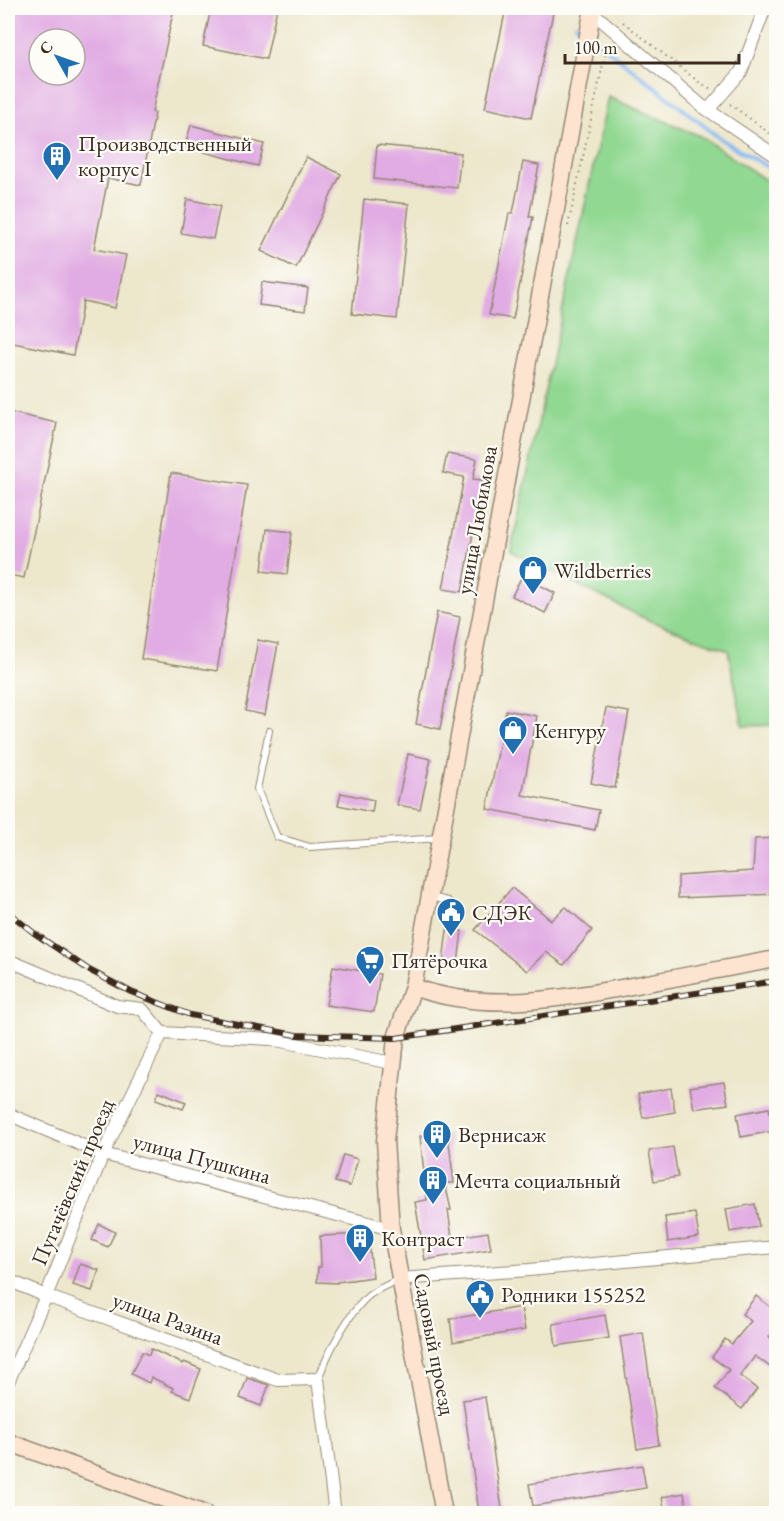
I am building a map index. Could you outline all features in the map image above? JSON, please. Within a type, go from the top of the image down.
[{"type":"main road","name":"улица Любимова","points":[[396,1038],[413,987],[590,21]]},
{"type":"main road","points":[[413,987],[453,998],[482,1002],[546,1001],[777,959]]},
{"type":"main road","name":"Садовый проезд","points":[[396,1038],[385,1141],[391,1229],[444,1514]]},
{"type":"main road","points":[[8,1442],[205,1514]]},
{"type":"street","points":[[708,110],[741,72],[765,8]]},
{"type":"street","points":[[590,21],[708,110],[777,156]]},
{"type":"street","points":[[8,960],[117,1006],[142,1009],[162,1032],[271,1039],[392,1063]]},
{"type":"street","name":"Пугачёвский проезд","points":[[8,1382],[46,1296],[103,1154],[162,1032]]},
{"type":"street","name":"улица Пушкина","points":[[8,1114],[103,1154],[391,1229]]},
{"type":"street","points":[[399,1279],[529,1270],[777,1247]]},
{"type":"street","name":"улица Разина","points":[[8,1280],[46,1296],[278,1380],[318,1379]]},
{"type":"street","points":[[318,1379],[330,1487],[336,1514]]},
{"type":"lane","points":[[269,731],[257,789],[277,837],[310,847],[440,838]]},
{"type":"lane","points":[[429,897],[448,901]]},
{"type":"lane","points":[[318,1379],[330,1350],[347,1322],[367,1298],[399,1279]]},
{"type":"path","points":[[622,21],[699,82],[777,138]]},
{"type":"green space","points":[[608,97],[700,136],[776,187],[776,725],[743,726],[728,650],[648,620],[511,551]]},
{"type":"building","name":"Производственный корпус I","points":[[8,8],[174,8],[152,112],[155,113],[141,185],[108,178],[94,249],[126,255],[115,308],[83,301],[73,355],[8,342]]},
{"type":"building","points":[[211,8],[277,8],[266,59],[203,46]]},
{"type":"building","points":[[506,8],[554,8],[531,118],[485,108]]},
{"type":"building","points":[[191,125],[264,144],[258,166],[185,147]]},
{"type":"building","points":[[377,145],[461,153],[457,188],[374,179]]},
{"type":"building","points":[[306,157],[341,174],[296,268],[261,251]]},
{"type":"building","points":[[523,162],[539,165],[529,217],[533,217],[513,319],[489,315],[509,213],[513,213]]},
{"type":"building","points":[[187,199],[220,206],[213,239],[181,233]]},
{"type":"building","points":[[364,199],[409,204],[397,319],[352,314]]},
{"type":"building","points":[[262,282],[308,288],[305,311],[259,305]]},
{"type":"building","points":[[8,412],[57,423],[24,578],[8,575]]},
{"type":"building","points":[[447,454],[477,459],[473,479],[483,480],[462,592],[443,589],[464,477],[443,473]]},
{"type":"building","points":[[171,473],[247,485],[217,671],[141,659]]},
{"type":"building","points":[[267,529],[292,532],[287,574],[262,571]]},
{"type":"building","name":"Wildberries","points":[[522,576],[555,593],[545,613],[512,596]]},
{"type":"building","points":[[437,612],[460,617],[440,729],[416,724]]},
{"type":"building","points":[[258,640],[278,644],[265,715],[245,711]]},
{"type":"building","points":[[606,708],[629,712],[615,788],[591,783]]},
{"type":"building","name":"Кенгуру","points":[[506,710],[537,716],[522,795],[599,810],[595,830],[487,809]]},
{"type":"building","points":[[408,754],[431,759],[420,809],[397,805]]},
{"type":"building","points":[[341,793],[374,800],[372,812],[338,805]]},
{"type":"building","points":[[777,838],[777,894],[678,898],[678,876],[753,871],[755,839]]},
{"type":"building","points":[[512,888],[551,920],[566,907],[592,930],[564,965],[546,952],[527,971],[475,930]]},
{"type":"building","points":[[447,930],[462,931],[458,963],[443,962]]},
{"type":"building","points":[[333,966],[380,974],[374,1012],[326,1005]]},
{"type":"building","points":[[724,1082],[728,1104],[694,1109],[690,1087]]},
{"type":"building","points":[[671,1088],[675,1112],[643,1118],[638,1094]]},
{"type":"building","points":[[159,1091],[186,1102],[183,1109],[156,1099]]},
{"type":"building","points":[[769,1108],[773,1131],[741,1137],[737,1114]]},
{"type":"building","points":[[448,1135],[454,1183],[445,1183],[451,1210],[448,1210],[452,1238],[488,1232],[491,1249],[425,1260],[415,1202],[427,1200],[420,1136]]},
{"type":"building","points":[[673,1147],[678,1177],[654,1181],[649,1151]]},
{"type":"building","points":[[343,1155],[358,1159],[350,1186],[335,1182]]},
{"type":"building","points":[[755,1204],[759,1227],[730,1232],[726,1209]]},
{"type":"building","points":[[695,1213],[699,1237],[668,1242],[665,1217]]},
{"type":"building","points":[[99,1224],[115,1232],[108,1247],[92,1240]]},
{"type":"building","points":[[368,1234],[373,1277],[337,1283],[317,1282],[318,1267],[321,1267],[320,1236]]},
{"type":"building","points":[[80,1264],[99,1270],[92,1291],[73,1285]]},
{"type":"building","points":[[756,1296],[777,1312],[777,1327],[769,1337],[777,1343],[777,1372],[755,1356],[740,1376],[757,1389],[742,1409],[715,1388],[729,1370],[712,1357],[725,1339],[732,1344],[751,1321],[742,1314]]},
{"type":"building","points":[[521,1307],[525,1330],[453,1342],[450,1319]]},
{"type":"building","points":[[605,1315],[609,1338],[556,1346],[553,1324]]},
{"type":"building","points":[[643,1333],[659,1445],[637,1449],[620,1337]]},
{"type":"building","points":[[151,1349],[183,1364],[184,1362],[201,1369],[190,1398],[172,1391],[173,1388],[151,1377],[149,1383],[131,1374],[142,1352],[149,1355]]},
{"type":"building","points":[[247,1378],[269,1385],[261,1406],[240,1398]]},
{"type":"building","points":[[485,1397],[502,1509],[479,1513],[463,1400]]},
{"type":"building","points":[[642,1465],[646,1488],[533,1506],[529,1484]]},
{"type":"building","points":[[684,1493],[688,1514],[665,1514],[662,1497]]},
{"type":"waterway","points":[[576,24],[585,31]]},
{"type":"waterway","points":[[593,38],[722,140],[776,172]]},
{"type":"railway","points":[[8,912],[34,933],[89,970],[131,992],[190,1015],[296,1035],[396,1038],[776,981]]},
{"type":"place","name":"Производственный корпус I","points":[[57,182]]},
{"type":"place","name":"Wildberries","points":[[533,596]]},
{"type":"place","name":"Кенгуру","points":[[513,756]]},
{"type":"place","name":"СДЭК","points":[[451,938]]},
{"type":"place","name":"Пятёрочка","points":[[370,986]]},
{"type":"place","name":"Вернисаж","points":[[437,1160]]},
{"type":"place","name":"Мечта социальный","points":[[433,1206]]},
{"type":"place","name":"Контраст","points":[[360,1264]]},
{"type":"place","name":"Родники 155252","points":[[480,1320]]}]
